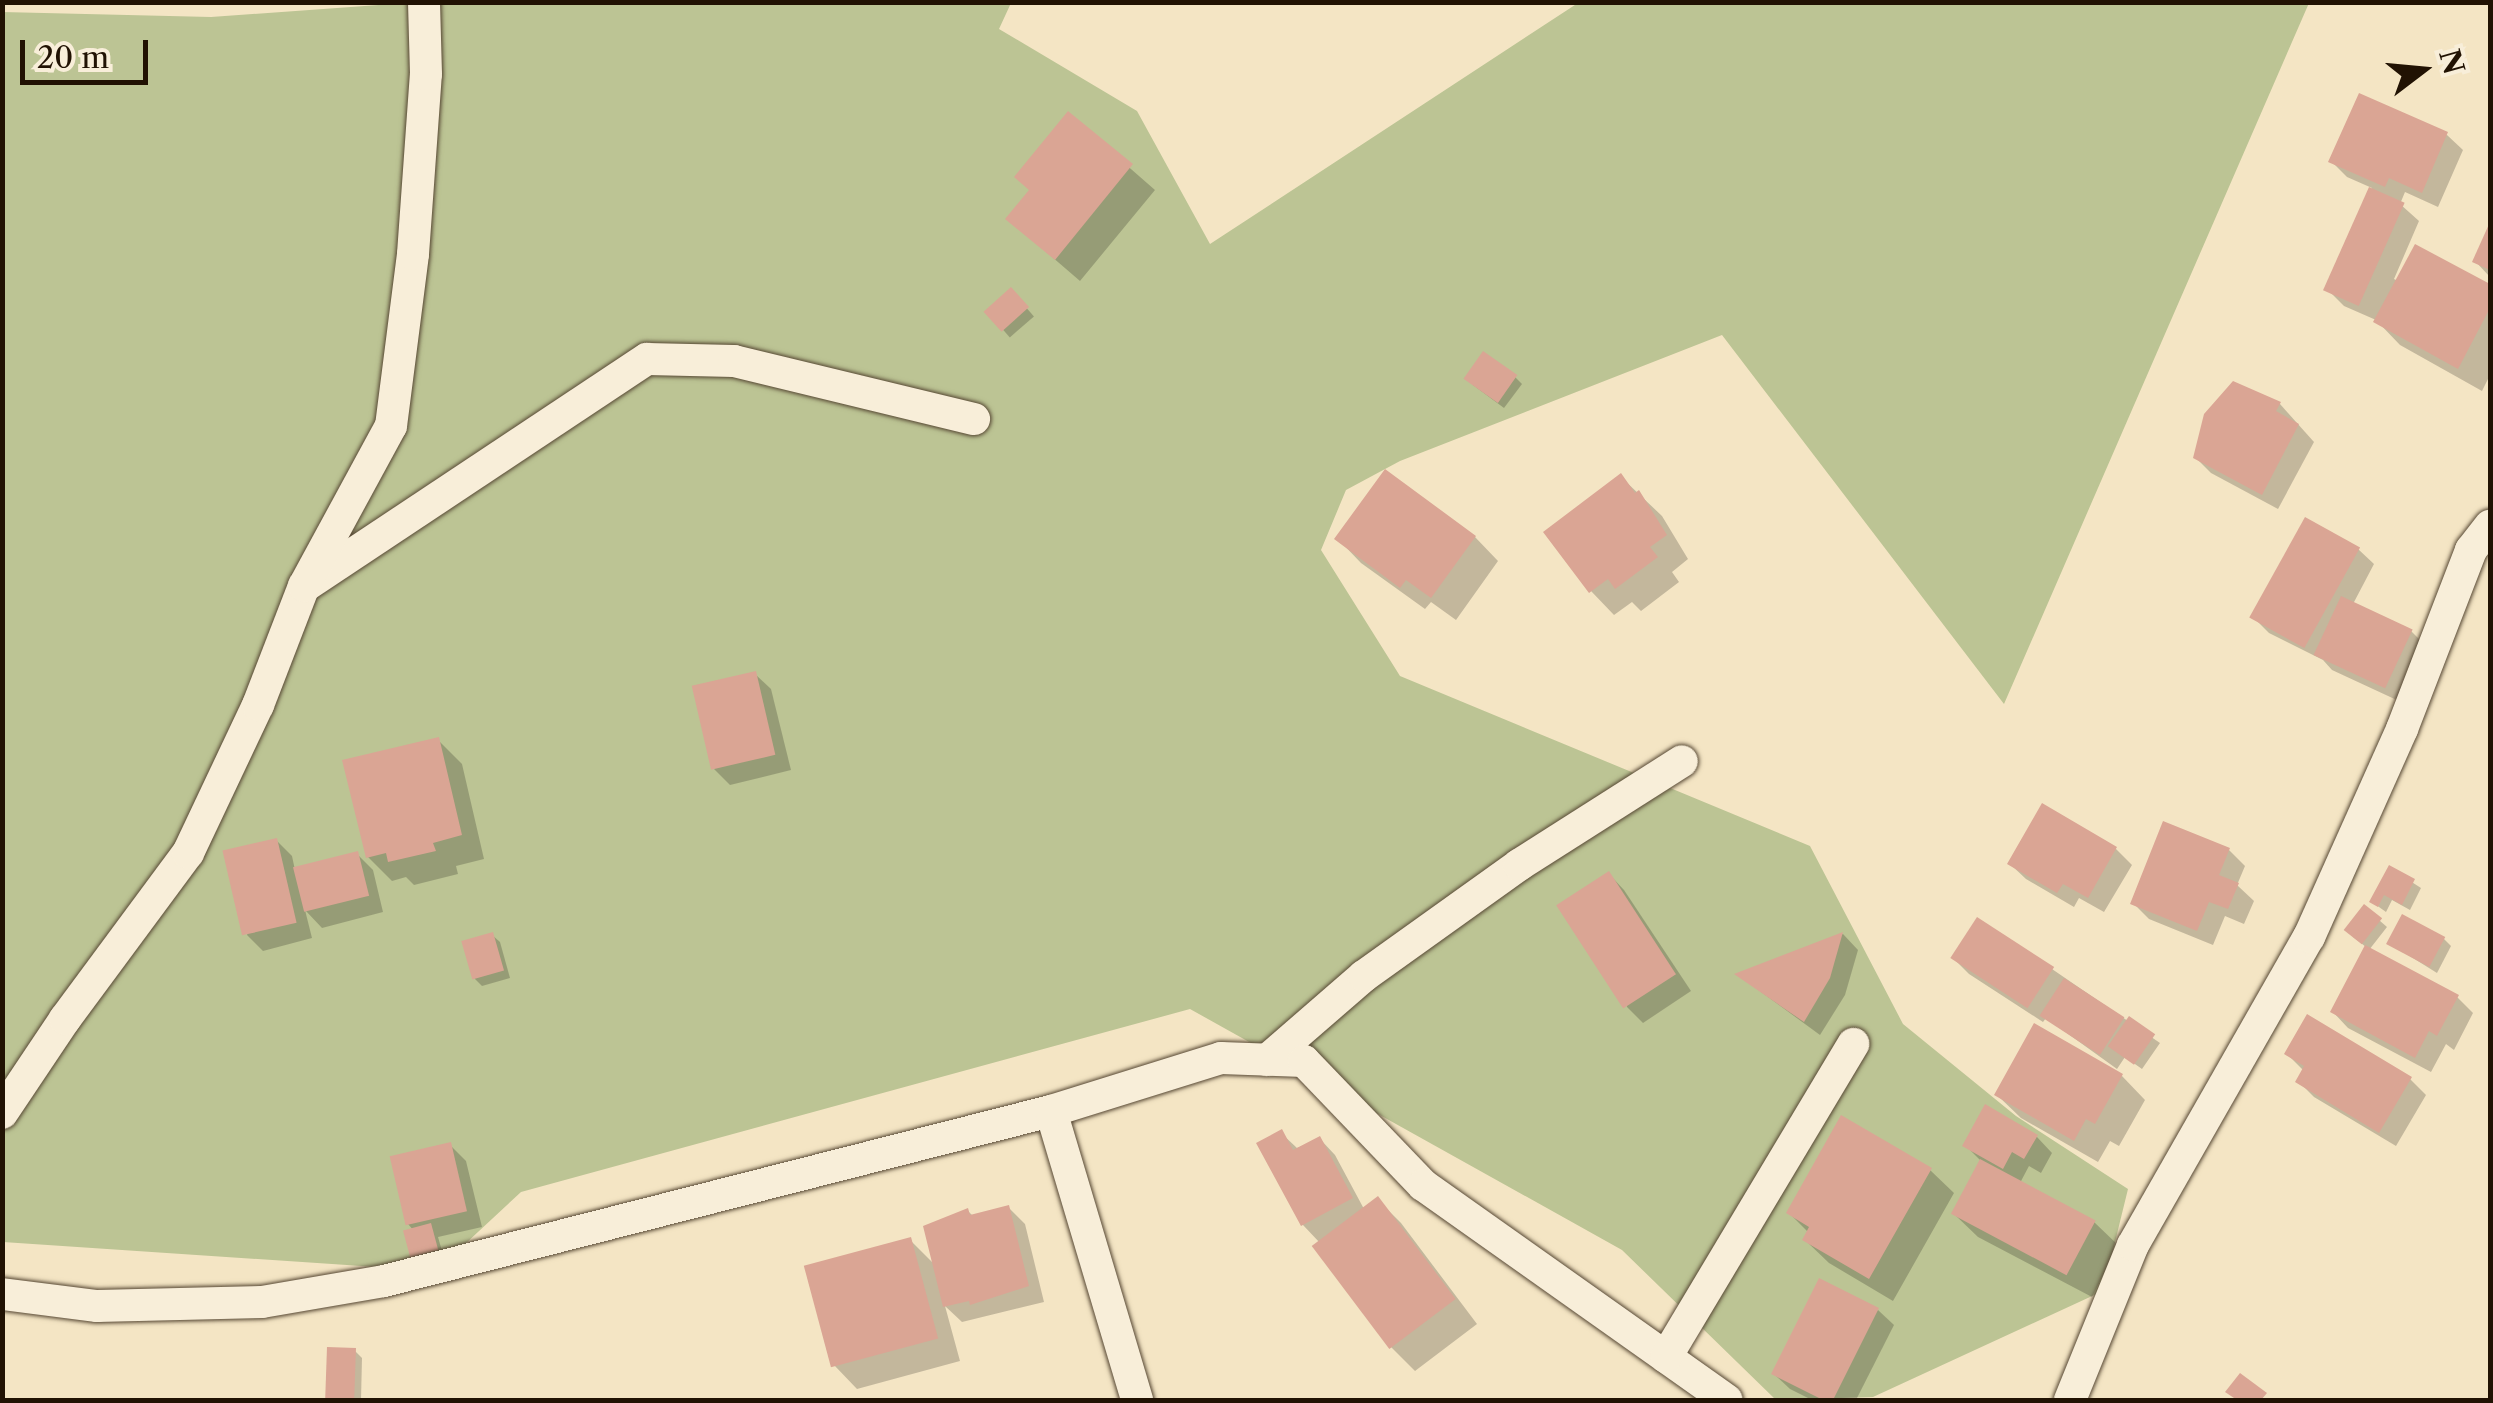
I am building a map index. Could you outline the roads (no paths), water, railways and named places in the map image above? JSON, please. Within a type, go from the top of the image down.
[{"type":"street","points":[[2,1114],[65,1019],[188,854],[258,705],[304,586],[391,426],[413,254],[426,74],[424,2]]},
{"type":"street","points":[[304,586],[646,359],[734,361],[974,419]]},
{"type":"street","points":[[2070,1400],[2132,1245],[2309,937],[2402,728],[2471,550],[2490,526]]},
{"type":"street","points":[[1268,1060],[1364,976],[1519,865],[1682,761]]},
{"type":"street","points":[[1666,1357],[1853,1044]]},
{"type":"street","points":[[2,1294],[97,1306],[262,1302],[384,1281],[1050,1111],[1222,1058],[1304,1061],[1423,1184],[1727,1400]]},
{"type":"street","points":[[1050,1111],[1138,1400]]}]
